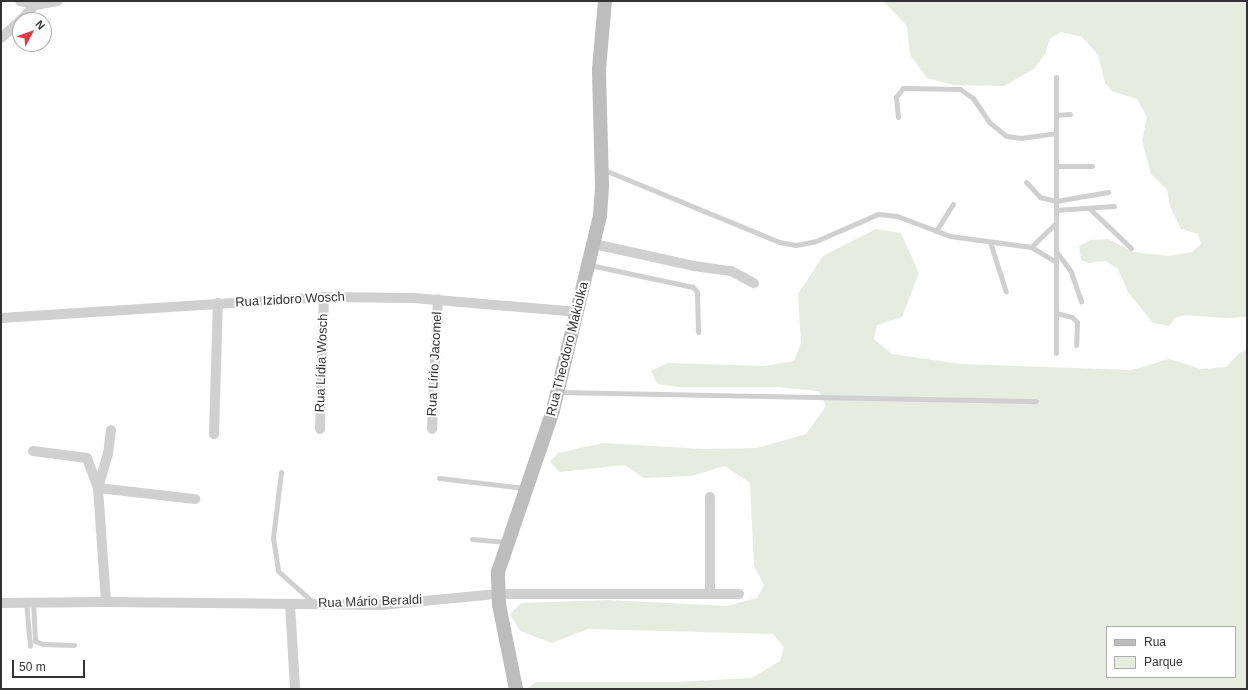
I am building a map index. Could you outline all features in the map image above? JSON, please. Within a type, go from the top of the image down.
[{"type":"main road","name":"Rua Theodoro Makiolka","points":[[516,689],[498,594],[498,572],[558,392],[594,244],[602,202],[599,69],[605,1]]},
{"type":"street","points":[[20,1],[35,5],[58,1]]},
{"type":"street","points":[[29,12],[35,5]]},
{"type":"street","points":[[1,38],[12,29]]},
{"type":"street","points":[[594,244],[649,257],[731,271],[754,283]]},
{"type":"street","name":"Rua Izidoro Wosch","points":[[1,318],[324,297],[438,300],[578,312]]},
{"type":"street","name":"Rua Lídia Wosch","points":[[320,429],[324,297]]},
{"type":"street","name":"Rua Lírio Jacomel","points":[[432,429],[438,300]]},
{"type":"street","points":[[214,434],[218,303]]},
{"type":"street","points":[[98,488],[108,454],[111,430]]},
{"type":"street","points":[[33,451],[87,458],[98,488],[106,602]]},
{"type":"street","points":[[98,488],[195,499]]},
{"type":"street","points":[[710,497],[710,594]]},
{"type":"street","name":"Rua Mário Beraldi","points":[[1,603],[106,602],[387,604],[498,594],[740,594]]},
{"type":"street","points":[[290,604],[295,689]]},
{"type":"lane","points":[[1056,77],[1056,354]]},
{"type":"lane","points":[[898,117],[896,97],[904,88],[960,89],[973,98],[990,122],[1006,136],[1021,138],[1056,134]]},
{"type":"lane","points":[[1056,115],[1070,114]]},
{"type":"lane","points":[[1056,166],[1092,166]]},
{"type":"lane","points":[[602,169],[779,242],[796,245],[816,241],[878,214],[897,216],[950,236],[1031,247],[1056,262]]},
{"type":"lane","points":[[1026,182],[1040,197],[1056,201],[1108,192]]},
{"type":"lane","points":[[936,231],[953,204]]},
{"type":"lane","points":[[1056,210],[1114,206]]},
{"type":"lane","points":[[1089,208],[1130,248]]},
{"type":"lane","points":[[1031,247],[1056,224]]},
{"type":"lane","points":[[990,242],[1006,292]]},
{"type":"lane","points":[[1056,251],[1071,272],[1081,301]]},
{"type":"lane","points":[[589,265],[693,287],[697,292],[698,332]]},
{"type":"lane","points":[[1056,313],[1072,317],[1077,322],[1076,345]]},
{"type":"lane","points":[[558,392],[1036,401]]},
{"type":"lane","points":[[281,472],[273,538],[278,570],[315,604]]},
{"type":"lane","points":[[440,478],[527,488]]},
{"type":"lane","points":[[472,539],[507,542]]},
{"type":"lane","points":[[29,602],[34,641],[43,644],[74,645]]},
{"type":"lane","points":[[29,602],[30,646]]},
{"type":"green space","points":[[883,1],[1247,1],[1247,317],[1225,318],[1184,315],[1175,318],[1169,326],[1153,323],[1128,292],[1118,269],[1106,261],[1088,263],[1081,260],[1079,246],[1091,240],[1108,239],[1133,252],[1169,256],[1192,252],[1201,244],[1198,234],[1181,229],[1170,206],[1167,190],[1151,174],[1142,141],[1147,117],[1137,99],[1112,91],[1105,83],[1098,55],[1082,37],[1061,32],[1050,39],[1045,54],[1034,69],[1004,86],[953,85],[927,78],[910,55],[907,26]]},
{"type":"green space","points":[[876,229],[901,233],[919,273],[902,317],[877,325],[874,339],[892,354],[960,364],[1132,370],[1169,359],[1201,369],[1226,367],[1239,353],[1247,350],[1247,689],[526,689],[536,682],[677,682],[752,678],[780,661],[784,647],[773,634],[588,629],[552,643],[520,631],[510,614],[521,603],[608,600],[727,606],[757,598],[764,585],[754,566],[750,483],[725,466],[691,476],[644,478],[625,465],[560,472],[550,462],[558,453],[603,443],[703,449],[757,448],[806,434],[826,406],[819,391],[776,387],[678,387],[657,384],[651,371],[668,363],[764,366],[794,361],[801,343],[798,294],[823,256]]}]
